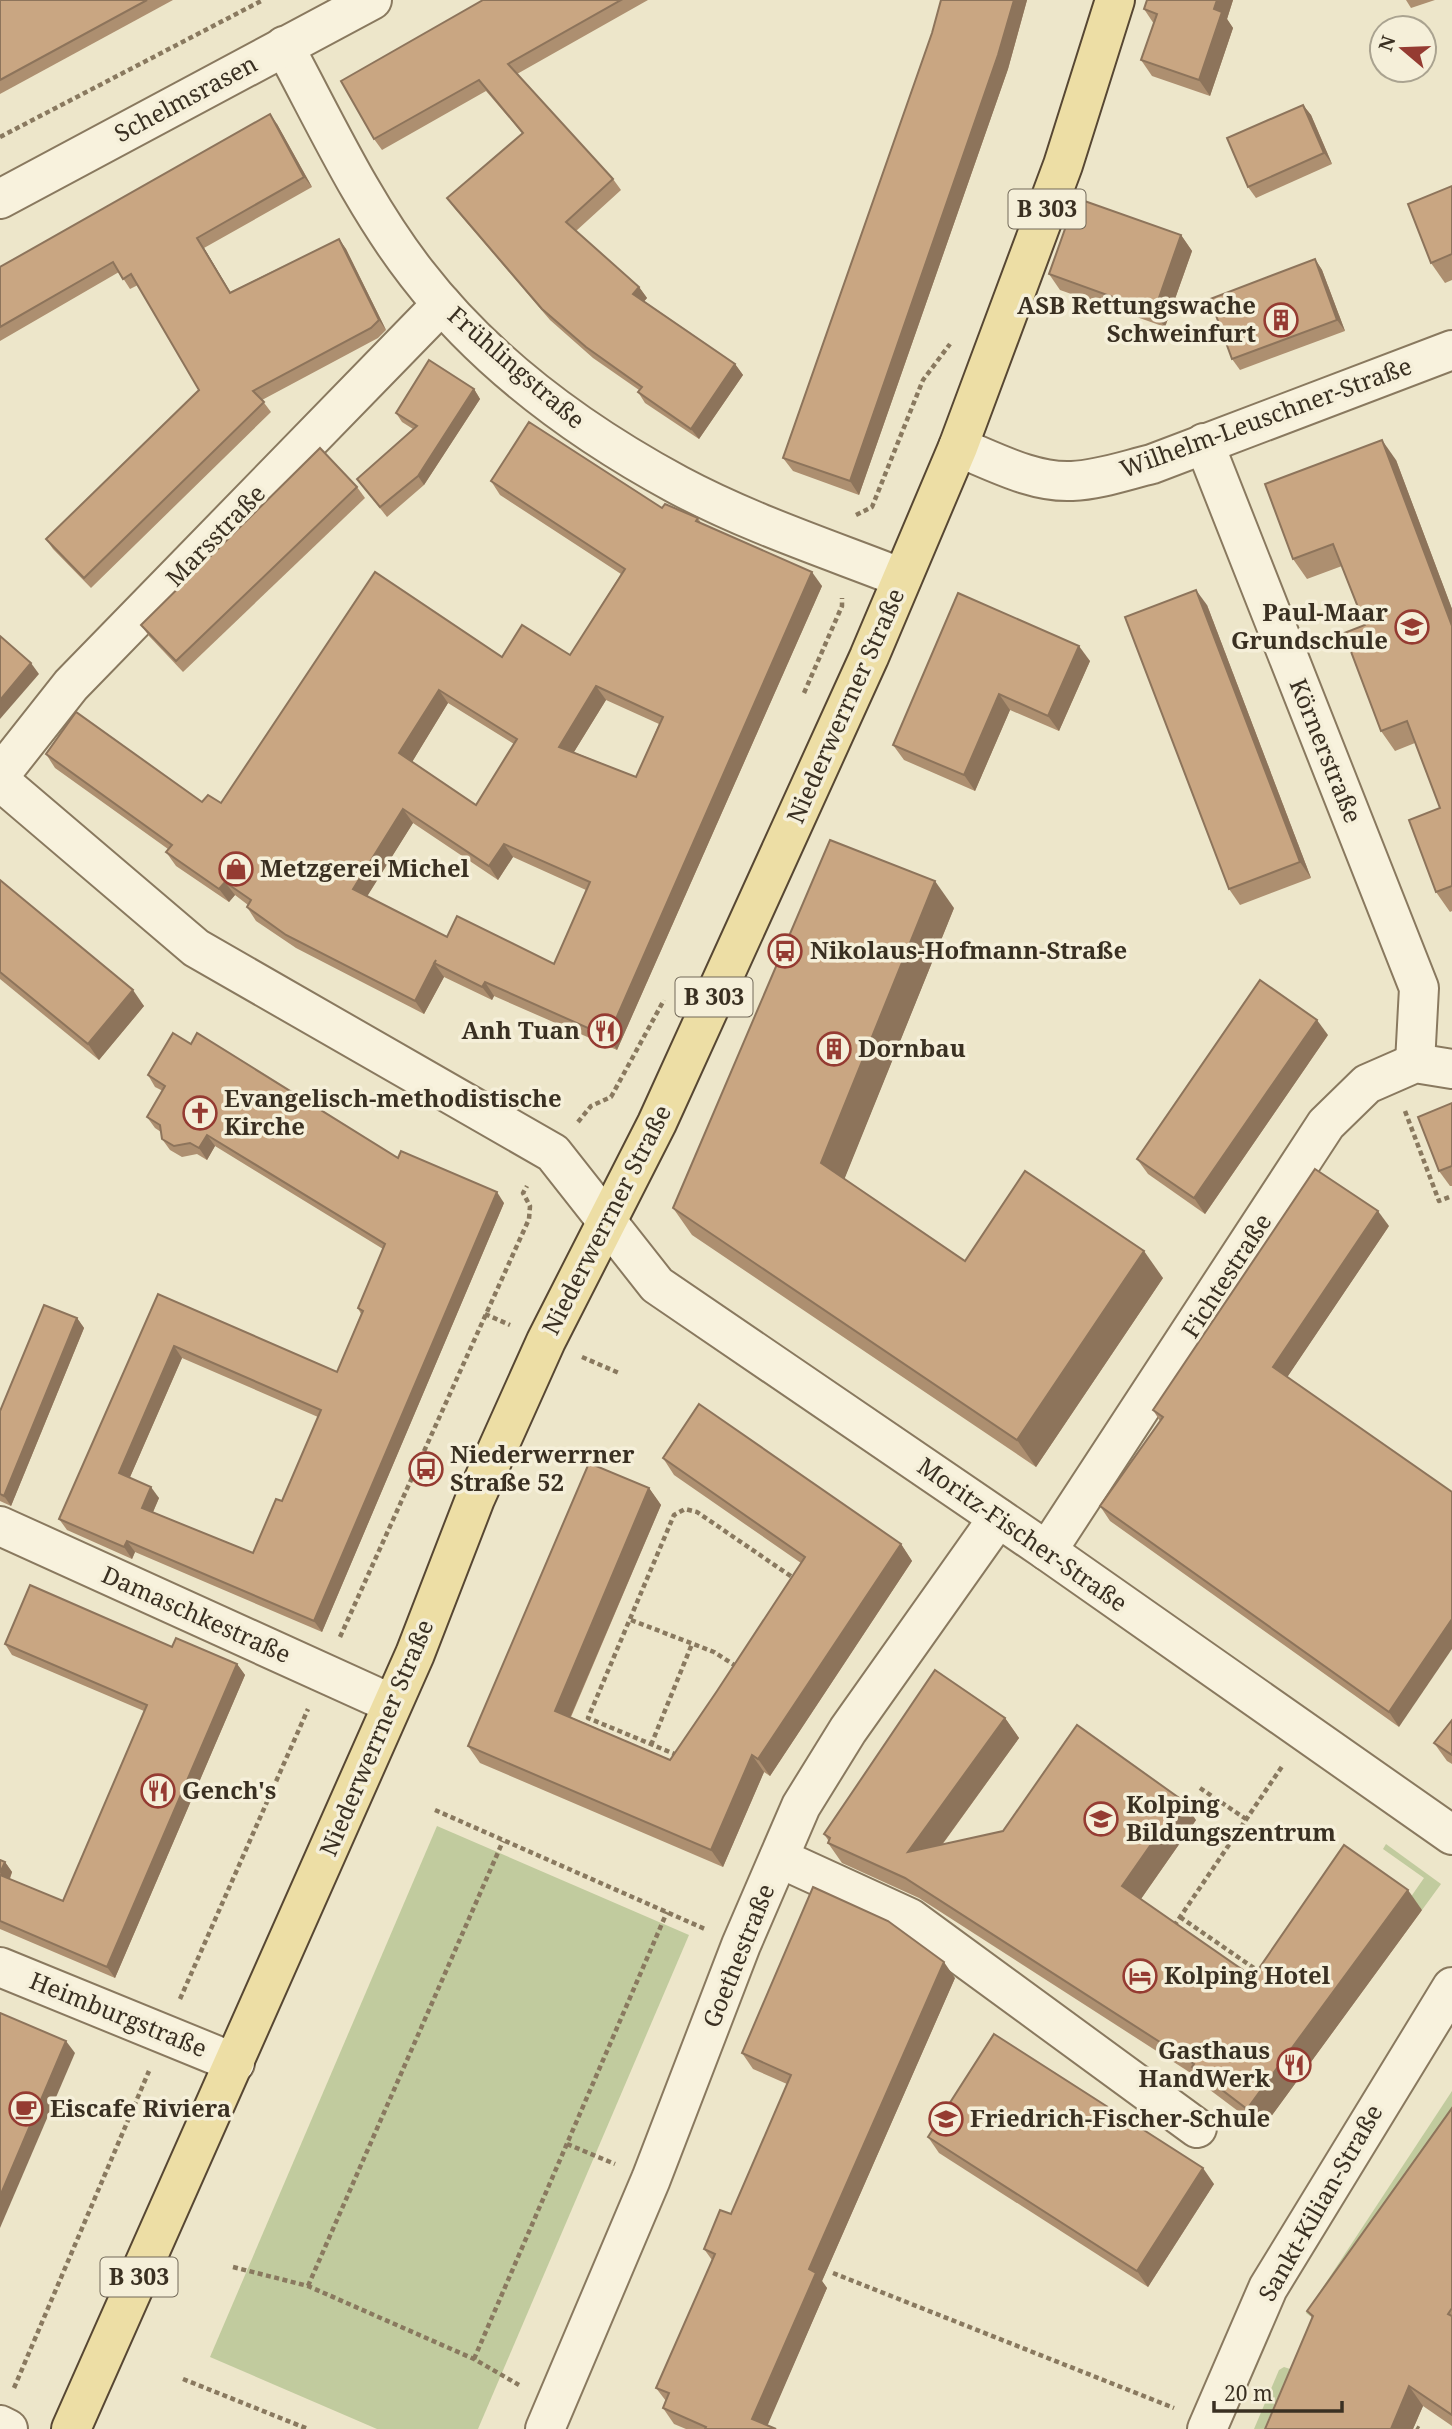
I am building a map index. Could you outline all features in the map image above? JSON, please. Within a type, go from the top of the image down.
[{"type":"main road","name":"Niederwerrner Straße","points":[[71,2429],[392,1704],[475,1499],[546,1341],[657,1123],[820,770],[958,447],[1063,165],[1115,0]]},
{"type":"street","name":"Schelmsrasen","points":[[0,199],[372,0]]},
{"type":"street","name":"Frühlingstraße","points":[[284,46],[384,226],[442,304],[532,388],[587,430],[678,485],[902,578]]},
{"type":"street","name":"Marsstraße","points":[[0,775],[71,685],[442,304]]},
{"type":"street","name":"Wilhelm-Leuschner-Straße","points":[[958,447],[1029,474],[1073,481],[1152,464],[1452,350]]},
{"type":"street","name":"Körnerstraße","points":[[1204,443],[1419,988],[1407,1073]]},
{"type":"street","points":[[0,781],[196,948],[553,1153],[605,1222]]},
{"type":"street","name":"Fichtestraße","points":[[1046,1551],[1326,1124],[1407,1073]]},
{"type":"street","name":"Moritz-Fischer-Straße","points":[[605,1222],[657,1285],[999,1518],[1452,1835]]},
{"type":"street","name":"Goethestraße","points":[[550,2416],[651,2179],[741,1945],[801,1806],[834,1751],[999,1518]]},
{"type":"street","name":"Damaschkestraße","points":[[0,1526],[392,1704]]},
{"type":"street","points":[[779,1858],[910,1918],[1197,2128]]},
{"type":"street","name":"Heimburgstraße","points":[[0,1967],[235,2063]]},
{"type":"street","name":"Sankt-Kilian-Straße","points":[[1207,2429],[1268,2288],[1452,1987]]},
{"type":"path","points":[[0,137],[263,0]]},
{"type":"path","points":[[1407,1073],[1439,1201],[1452,1196]]},
{"type":"path","points":[[6,2417],[165,2033],[529,1219],[530,1206],[523,1193],[553,1153]]},
{"type":"path","points":[[689,1760],[588,1718],[674,1515],[685,1509],[697,1513],[802,1583]]},
{"type":"path","points":[[631,1620],[714,1652],[740,1669],[743,1681]]},
{"type":"path","points":[[651,1745],[692,1644]]},
{"type":"path","points":[[1171,1931],[1305,1732]]},
{"type":"path","points":[[1199,1788],[1246,1819]]},
{"type":"path","points":[[435,1810],[741,1945]]},
{"type":"path","points":[[308,2286],[503,1841]]},
{"type":"path","points":[[474,2359],[667,1912]]},
{"type":"path","points":[[1180,1917],[1262,1974]]},
{"type":"path","points":[[567,2144],[651,2179]]},
{"type":"path","points":[[233,2267],[308,2286],[474,2359],[550,2416]]},
{"type":"path","points":[[833,2273],[1134,2391]]},
{"type":"path","points":[[183,2379],[308,2429]]},
{"type":"path","points":[[1401,2418],[1419,2429]]},
{"type":"green space","points":[[437,1826],[689,1935],[478,2429],[377,2429],[210,2357]]},
{"type":"green space","points":[[1386,1844],[1441,1884],[1422,1910],[1408,1901],[1424,1878],[1383,1849]]},
{"type":"green space","points":[[1452,2091],[1452,2118],[1310,2316],[1306,2313]]},
{"type":"green space","points":[[1284,2367],[1290,2369],[1264,2429],[1254,2429],[1279,2370]]},
{"type":"building","points":[[0,0],[147,0],[0,80]]},
{"type":"building","points":[[483,0],[621,0],[508,64],[613,179],[566,222],[639,287],[633,294],[735,364],[691,429],[638,392],[642,387],[586,347],[542,309],[447,198],[523,133],[479,80],[374,139],[341,81]]},
{"type":"building","points":[[941,0],[1014,0],[998,55],[850,481],[783,458],[932,33]]},
{"type":"building","points":[[1147,0],[1217,0],[1214,9],[1222,12],[1199,80],[1141,60],[1157,14],[1144,9]]},
{"type":"building","points":[[1303,105],[1324,153],[1248,187],[1227,138]]},
{"type":"building","points":[[270,114],[304,177],[197,238],[230,293],[339,239],[379,320],[371,328],[253,391],[264,402],[84,578],[46,539],[199,390],[131,274],[123,279],[113,262],[0,327],[0,267]]},
{"type":"building","points":[[1452,186],[1452,254],[1431,263],[1408,204]]},
{"type":"building","points":[[1076,198],[1181,235],[1154,312],[1049,274]]},
{"type":"building","name":"ASB Rettungswache Schweinfurt","points":[[1315,259],[1337,320],[1232,359],[1210,299]]},
{"type":"building","points":[[429,360],[474,389],[418,476],[380,507],[357,479],[417,426],[396,413]]},
{"type":"building","points":[[529,422],[662,508],[665,504],[698,518],[696,521],[812,572],[608,1037],[485,982],[482,987],[434,963],[415,1001],[286,935],[247,907],[251,900],[225,882],[219,889],[166,852],[172,845],[46,754],[76,712],[202,802],[208,795],[221,803],[375,572],[502,657],[522,625],[570,655],[625,569],[491,481]],"holes":[[[596,686],[663,717],[636,777],[559,747]],[[439,690],[517,739],[476,805],[399,753]],[[403,809],[489,866],[504,844],[590,882],[554,964],[457,916],[447,937],[353,889]]]},
{"type":"building","name":"Paul-Maar Grundschule","points":[[1382,440],[1452,626],[1452,886],[1436,892],[1409,820],[1440,808],[1407,721],[1381,731],[1344,633],[1365,625],[1333,544],[1293,559],[1265,484]]},
{"type":"building","points":[[320,448],[357,487],[176,661],[141,625]]},
{"type":"building","points":[[1196,590],[1300,862],[1229,889],[1125,617]]},
{"type":"building","points":[[958,593],[1079,646],[1048,716],[999,694],[964,775],[893,745]]},
{"type":"building","points":[[0,636],[31,663],[0,700]]},
{"type":"building","name":"Dornbau","points":[[830,840],[935,881],[821,1163],[965,1261],[1025,1171],[1144,1251],[1017,1440],[673,1208]]},
{"type":"building","points":[[0,880],[133,990],[88,1044],[0,972]]},
{"type":"building","points":[[1260,980],[1317,1020],[1194,1198],[1137,1159]]},
{"type":"building","points":[[173,1033],[191,1044],[197,1033],[398,1158],[401,1151],[497,1192],[314,1621],[127,1541],[124,1547],[59,1519],[158,1294],[337,1372],[363,1311],[358,1308],[385,1244],[207,1135],[199,1148],[190,1143],[174,1146],[162,1139],[160,1125],[147,1117],[165,1086],[148,1075]],"holes":[[[174,1346],[321,1410],[282,1501],[276,1499],[253,1553],[142,1508],[151,1487],[119,1473]]]},
{"type":"building","points":[[1452,1103],[1452,1166],[1439,1171],[1418,1117]]},
{"type":"building","points":[[1315,1169],[1378,1211],[1273,1367],[1452,1492],[1452,1619],[1389,1712],[1100,1506],[1163,1417],[1153,1410]]},
{"type":"building","points":[[44,1305],[77,1318],[4,1496],[0,1494],[0,1411]]},
{"type":"building","points":[[699,1404],[901,1544],[758,1759],[752,1755],[711,1850],[468,1746],[589,1463],[649,1488],[555,1711],[670,1760],[717,1691],[805,1557],[663,1458]]},
{"type":"building","points":[[30,1585],[172,1647],[176,1638],[237,1664],[107,1967],[0,1921],[0,1875],[63,1901],[147,1705],[5,1644]]},
{"type":"building","points":[[935,1670],[1005,1718],[908,1852],[1003,1831],[1077,1725],[1182,1800],[1122,1886],[1253,1977],[1344,1845],[1408,1890],[1247,2109],[1192,2067],[1194,2064],[905,1878],[828,1843],[830,1838],[824,1834]]},
{"type":"building","points":[[1452,1720],[1452,1755],[1434,1743]]},
{"type":"building","points":[[0,1860],[5,1862],[0,1873]]},
{"type":"building","points":[[813,1887],[888,1921],[944,1962],[809,2269],[816,2273],[752,2419],[776,2429],[705,2429],[706,2427],[663,2408],[669,2393],[656,2388],[715,2254],[704,2249],[720,2210],[731,2214],[791,2075],[742,2053]]},
{"type":"building","name":"Eiscafe Riviera","points":[[0,2013],[66,2041],[0,2196]]},
{"type":"building","points":[[994,2034],[1203,2168],[1137,2271],[928,2137]]},
{"type":"building","points":[[1452,2108],[1452,2308],[1448,2314],[1452,2316],[1452,2415],[1409,2386],[1391,2429],[1265,2429],[1313,2316],[1307,2311]]},
{"type":"place","name":"ASB Rettungswache Schweinfurt","points":[[1281,320]]},
{"type":"place","name":"Paul-Maar Grundschule","points":[[1412,627]]},
{"type":"place","name":"Metzgerei Michel","points":[[236,869]]},
{"type":"place","name":"Nikolaus-Hofmann-Straße","points":[[785,951]]},
{"type":"place","name":"Anh Tuan","points":[[605,1031]]},
{"type":"place","name":"Dornbau","points":[[834,1049]]},
{"type":"place","name":"Evangelisch-methodistische Kirche","points":[[200,1113]]},
{"type":"place","name":"Niederwerrner Straße 52","points":[[426,1469]]},
{"type":"place","name":"Gench's","points":[[158,1791]]},
{"type":"place","name":"Kolping Bildungszentrum","points":[[1101,1819]]},
{"type":"place","name":"Kolping Hotel","points":[[1140,1976]]},
{"type":"place","name":"Gasthaus HandWerk","points":[[1294,2065]]},
{"type":"place","name":"Eiscafe Riviera","points":[[26,2109]]},
{"type":"place","name":"Friedrich-Fischer-Schule","points":[[946,2119]]}]
